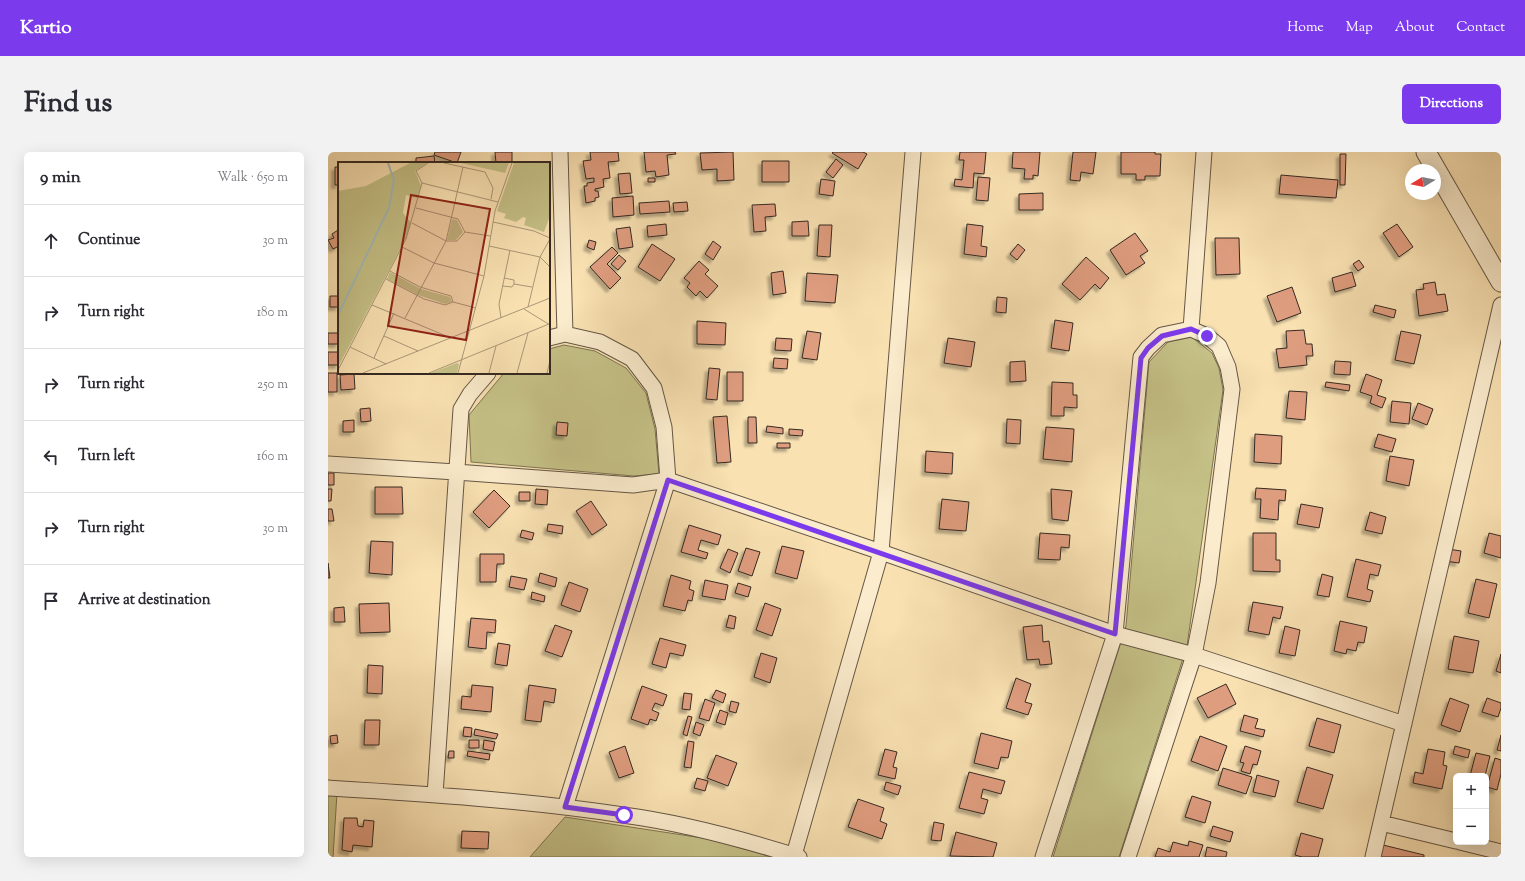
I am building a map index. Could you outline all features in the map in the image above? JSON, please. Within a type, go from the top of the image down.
[{"type":"street","points":[[560,152],[565,334]]},
{"type":"street","points":[[328,788],[435,795],[565,807],[624,815],[710,832],[796,856],[881,552],[913,152]]},
{"type":"street","points":[[1191,329],[1204,152]]},
{"type":"street","points":[[1426,152],[1501,282]]},
{"type":"street","points":[[1374,857],[1501,305]]},
{"type":"street","points":[[1043,857],[1115,634],[1141,358],[1148,348],[1162,336],[1191,329],[1207,336],[1219,346],[1228,367],[1232,389],[1208,583],[1194,655],[1128,857]]},
{"type":"street","points":[[550,338],[565,334],[600,342],[632,359],[654,388],[664,427],[668,480],[565,807]]},
{"type":"street","points":[[435,795],[461,409],[470,394],[487,374]]},
{"type":"street","points":[[328,464],[456,472],[633,486],[668,480],[881,552],[1115,634],[1194,655],[1404,724]]},
{"type":"street","points":[[1381,823],[1453,840]]},
{"type":"street","points":[[1472,845],[1501,852]]},
{"type":"shaded area","points":[[1192,337],[1212,353],[1219,368],[1223,390],[1187,646],[1119,857],[1053,857],[1126,626],[1149,362],[1168,342]]},
{"type":"shaded area","points":[[564,345],[595,351],[626,368],[646,393],[655,429],[659,474],[634,476],[471,462],[469,415],[503,374],[550,374],[550,349]]},
{"type":"shaded area","points":[[328,793],[337,793],[333,857],[328,857]]},
{"type":"shaded area","points":[[565,817],[709,839],[772,857],[530,857]]},
{"type":"building","points":[[435,152],[461,152],[457,162],[434,155]]},
{"type":"building","points":[[495,152],[512,152],[512,162],[496,162]]},
{"type":"building","points":[[590,152],[618,152],[619,161],[608,162],[610,178],[603,179],[604,187],[595,189],[595,191],[598,191],[599,197],[595,198],[595,201],[586,203],[584,186],[587,186],[587,183],[594,182],[594,178],[586,179],[583,161],[591,160]]},
{"type":"building","points":[[644,152],[675,152],[676,154],[667,155],[669,175],[656,177],[655,171],[646,172]]},
{"type":"building","points":[[733,152],[734,180],[717,181],[717,169],[702,170],[700,153]]},
{"type":"building","points":[[863,152],[867,154],[858,169],[832,153]]},
{"type":"building","points":[[960,152],[986,152],[984,174],[974,173],[973,188],[954,186],[955,179],[962,180],[964,160],[959,160]]},
{"type":"building","points":[[1013,152],[1040,152],[1038,176],[1033,175],[1033,179],[1024,179],[1025,169],[1012,168]]},
{"type":"building","points":[[1073,152],[1096,152],[1093,174],[1081,172],[1080,181],[1070,180]]},
{"type":"building","points":[[1121,152],[1155,152],[1155,154],[1161,154],[1160,176],[1145,176],[1145,180],[1136,180],[1136,174],[1121,174]]},
{"type":"building","points":[[1340,154],[1346,154],[1345,185],[1340,185]]},
{"type":"building","points":[[434,156],[435,162],[416,162],[416,158]]},
{"type":"building","points":[[836,159],[843,165],[833,178],[826,172]]},
{"type":"building","points":[[762,161],[789,161],[789,182],[762,182]]},
{"type":"building","points":[[335,167],[338,167],[338,185],[335,185]]},
{"type":"building","points":[[630,173],[632,193],[620,194],[618,174]]},
{"type":"building","points":[[1281,175],[1338,180],[1336,198],[1279,194]]},
{"type":"building","points":[[978,177],[990,178],[988,201],[976,200]]},
{"type":"building","points":[[648,178],[655,178],[655,182],[648,182]]},
{"type":"building","points":[[821,179],[835,181],[833,196],[819,194]]},
{"type":"building","points":[[1043,193],[1043,210],[1019,210],[1019,194]]},
{"type":"building","points":[[633,196],[634,215],[613,217],[612,198]]},
{"type":"building","points":[[669,201],[670,212],[640,214],[639,203]]},
{"type":"building","points":[[687,202],[688,211],[674,212],[673,203]]},
{"type":"building","points":[[775,204],[776,216],[765,217],[766,231],[754,232],[752,205]]},
{"type":"building","points":[[808,221],[809,236],[792,236],[792,222]]},
{"type":"building","points":[[666,224],[667,235],[648,237],[647,226]]},
{"type":"building","points":[[967,224],[983,226],[981,246],[987,247],[986,257],[964,254]]},
{"type":"building","points":[[1397,224],[1413,247],[1399,257],[1383,233]]},
{"type":"building","points":[[819,225],[832,225],[830,257],[817,256]]},
{"type":"building","points":[[630,227],[633,247],[619,249],[616,229]]},
{"type":"building","points":[[338,230],[338,246],[333,249],[328,240],[334,238],[332,234]]},
{"type":"building","points":[[1135,233],[1148,251],[1140,256],[1145,263],[1126,275],[1110,250]]},
{"type":"building","points":[[1215,238],[1239,238],[1240,274],[1216,275]]},
{"type":"building","points":[[589,240],[596,242],[594,250],[587,247]]},
{"type":"building","points":[[713,241],[721,247],[713,260],[705,254]]},
{"type":"building","points":[[652,244],[675,259],[660,281],[638,267]]},
{"type":"building","points":[[1018,244],[1025,250],[1017,260],[1010,254]]},
{"type":"building","points":[[612,247],[618,253],[607,264],[621,278],[610,289],[590,267]]},
{"type":"building","points":[[619,255],[626,261],[618,270],[611,264]]},
{"type":"building","points":[[1086,257],[1109,278],[1100,289],[1095,284],[1080,300],[1062,284]]},
{"type":"building","points":[[1359,260],[1364,267],[1358,271],[1353,264]]},
{"type":"building","points":[[699,261],[709,270],[705,274],[718,286],[707,298],[700,291],[696,296],[687,287],[690,283],[684,278]]},
{"type":"building","points":[[783,271],[786,293],[773,295],[771,273]]},
{"type":"building","points":[[1352,272],[1356,286],[1335,292],[1332,278]]},
{"type":"building","points":[[807,273],[838,275],[835,303],[805,301]]},
{"type":"building","points":[[1435,282],[1437,295],[1445,294],[1448,311],[1419,316],[1416,290],[1424,289],[1423,284]]},
{"type":"building","points":[[1292,287],[1301,313],[1277,322],[1267,296]]},
{"type":"building","points":[[330,296],[338,296],[338,307],[330,307]]},
{"type":"building","points":[[997,297],[1007,298],[1006,313],[996,312]]},
{"type":"building","points":[[1375,305],[1396,310],[1394,318],[1373,312]]},
{"type":"building","points":[[1055,320],[1073,323],[1069,351],[1051,348]]},
{"type":"building","points":[[697,321],[726,323],[725,345],[697,344]]},
{"type":"building","points":[[1304,330],[1306,344],[1312,344],[1313,356],[1306,356],[1307,365],[1279,368],[1276,349],[1287,348],[1286,331]]},
{"type":"building","points":[[807,331],[821,333],[817,360],[802,358]]},
{"type":"building","points":[[1401,331],[1421,335],[1414,364],[1395,360]]},
{"type":"building","points":[[328,333],[338,333],[338,344],[328,344]]},
{"type":"building","points":[[776,338],[792,339],[791,351],[775,350]]},
{"type":"building","points":[[948,338],[975,342],[971,367],[944,363]]},
{"type":"building","points":[[328,352],[338,352],[338,365],[328,365]]},
{"type":"building","points":[[774,358],[788,359],[787,369],[773,368]]},
{"type":"building","points":[[1025,361],[1026,381],[1010,382],[1010,362]]},
{"type":"building","points":[[1335,361],[1351,362],[1350,375],[1334,374]]},
{"type":"building","points":[[709,368],[720,369],[717,400],[706,399]]},
{"type":"building","points":[[727,372],[743,372],[743,401],[727,401]]},
{"type":"building","points":[[328,373],[337,373],[337,392],[328,392]]},
{"type":"building","points":[[354,374],[355,389],[341,390],[340,375]]},
{"type":"building","points":[[1366,374],[1382,380],[1377,395],[1386,398],[1382,408],[1370,403],[1372,396],[1360,392]]},
{"type":"building","points":[[1052,382],[1073,383],[1073,395],[1077,395],[1077,408],[1064,407],[1064,416],[1051,416]]},
{"type":"building","points":[[1326,382],[1350,385],[1349,391],[1325,387]]},
{"type":"building","points":[[1289,391],[1307,392],[1305,420],[1286,418]]},
{"type":"building","points":[[1392,401],[1411,403],[1409,424],[1390,422]]},
{"type":"building","points":[[1418,403],[1433,409],[1427,425],[1412,419]]},
{"type":"building","points":[[370,408],[371,421],[361,422],[360,409]]},
{"type":"building","points":[[727,416],[731,462],[717,463],[713,417]]},
{"type":"building","points":[[748,417],[756,417],[757,443],[748,443]]},
{"type":"building","points":[[1007,419],[1021,420],[1020,444],[1006,443]]},
{"type":"building","points":[[354,420],[354,432],[343,432],[343,421]]},
{"type":"building","points":[[557,422],[568,423],[567,436],[556,435]]},
{"type":"building","points":[[767,426],[783,428],[783,434],[766,432]]},
{"type":"building","points":[[1046,427],[1074,429],[1072,462],[1043,459]]},
{"type":"building","points":[[789,429],[803,430],[802,436],[789,435]]},
{"type":"building","points":[[1255,434],[1282,436],[1281,464],[1254,462]]},
{"type":"building","points":[[1378,434],[1396,439],[1392,452],[1374,447]]},
{"type":"building","points":[[777,443],[790,443],[790,448],[777,448]]},
{"type":"building","points":[[926,451],[953,453],[952,474],[925,472]]},
{"type":"building","points":[[1390,456],[1414,460],[1409,486],[1386,481]]},
{"type":"building","points":[[328,473],[334,473],[334,485],[328,485]]},
{"type":"building","points":[[375,487],[402,487],[403,514],[375,514]]},
{"type":"building","points":[[1256,488],[1286,490],[1285,501],[1279,500],[1278,520],[1260,518],[1261,499],[1255,499]]},
{"type":"building","points":[[328,489],[332,489],[331,501],[328,501]]},
{"type":"building","points":[[536,489],[548,490],[547,505],[535,504]]},
{"type":"building","points":[[1051,489],[1072,491],[1068,521],[1052,519]]},
{"type":"building","points":[[494,490],[510,506],[489,528],[473,512]]},
{"type":"building","points":[[519,492],[530,492],[530,501],[519,501]]},
{"type":"building","points":[[942,499],[969,502],[966,531],[939,529]]},
{"type":"building","points":[[591,501],[607,525],[592,535],[576,511]]},
{"type":"building","points":[[1301,504],[1323,508],[1319,528],[1297,524]]},
{"type":"building","points":[[328,509],[332,509],[334,521],[328,521]]},
{"type":"building","points":[[1370,512],[1386,517],[1382,534],[1365,530]]},
{"type":"building","points":[[548,524],[563,526],[562,534],[547,531]]},
{"type":"building","points":[[689,525],[721,535],[718,545],[701,540],[698,550],[708,553],[706,559],[681,552]]},
{"type":"building","points":[[522,530],[534,533],[532,540],[520,537]]},
{"type":"building","points":[[1040,533],[1070,535],[1069,548],[1061,547],[1060,560],[1038,559]]},
{"type":"building","points":[[1253,533],[1276,533],[1276,560],[1280,560],[1280,572],[1253,571]]},
{"type":"building","points":[[1489,533],[1501,536],[1501,558],[1484,553]]},
{"type":"building","points":[[371,541],[393,542],[392,575],[369,573]]},
{"type":"building","points":[[782,546],[804,551],[797,579],[775,573]]},
{"type":"building","points":[[746,548],[760,552],[752,576],[738,571]]},
{"type":"building","points":[[728,549],[738,553],[730,573],[720,568]]},
{"type":"building","points":[[1448,549],[1461,551],[1459,563],[1445,561]]},
{"type":"building","points":[[480,554],[504,554],[504,564],[497,564],[496,582],[480,582]]},
{"type":"building","points":[[1356,559],[1381,565],[1378,576],[1370,574],[1367,589],[1373,591],[1370,602],[1347,597]]},
{"type":"building","points":[[328,563],[330,578],[328,578]]},
{"type":"building","points":[[540,573],[557,578],[555,587],[538,582]]},
{"type":"building","points":[[1322,574],[1333,577],[1329,597],[1317,595]]},
{"type":"building","points":[[671,575],[691,581],[689,589],[694,591],[692,601],[688,600],[685,611],[663,606]]},
{"type":"building","points":[[511,576],[527,579],[524,590],[509,587]]},
{"type":"building","points":[[1476,579],[1497,584],[1489,618],[1468,613]]},
{"type":"building","points":[[705,580],[728,585],[725,600],[702,596]]},
{"type":"building","points":[[569,582],[588,589],[580,612],[561,605]]},
{"type":"building","points":[[738,583],[751,587],[748,597],[735,593]]},
{"type":"building","points":[[532,592],[545,596],[544,602],[531,599]]},
{"type":"building","points":[[1253,602],[1283,607],[1280,619],[1273,617],[1269,635],[1248,631]]},
{"type":"building","points":[[389,603],[390,632],[360,633],[359,604]]},
{"type":"building","points":[[765,603],[781,609],[772,636],[756,630]]},
{"type":"building","points":[[344,607],[345,622],[334,622],[334,608]]},
{"type":"building","points":[[729,615],[736,617],[734,629],[726,627]]},
{"type":"building","points":[[471,618],[496,620],[495,633],[487,632],[486,649],[468,647]]},
{"type":"building","points":[[1340,621],[1367,627],[1364,643],[1358,642],[1356,651],[1347,649],[1346,654],[1334,651]]},
{"type":"building","points":[[555,625],[572,631],[562,657],[545,651]]},
{"type":"building","points":[[1042,625],[1043,642],[1049,641],[1052,664],[1040,665],[1039,659],[1027,660],[1023,627]]},
{"type":"building","points":[[1285,626],[1300,630],[1295,656],[1279,653]]},
{"type":"building","points":[[1454,636],[1479,641],[1473,673],[1448,669]]},
{"type":"building","points":[[660,638],[686,645],[683,656],[670,653],[666,668],[652,664]]},
{"type":"building","points":[[498,643],[510,645],[507,666],[495,664]]},
{"type":"building","points":[[761,653],[777,658],[770,683],[754,677]]},
{"type":"building","points":[[1501,654],[1501,673],[1496,671]]},
{"type":"building","points":[[368,665],[383,666],[382,694],[367,693]]},
{"type":"building","points":[[1016,678],[1031,684],[1025,702],[1032,704],[1028,715],[1006,708]]},
{"type":"building","points":[[1226,684],[1236,704],[1208,718],[1197,698]]},
{"type":"building","points":[[472,685],[493,687],[491,712],[461,709],[462,696],[471,697]]},
{"type":"building","points":[[529,685],[556,689],[554,703],[544,701],[541,722],[525,720]]},
{"type":"building","points":[[642,686],[667,695],[663,706],[655,703],[652,710],[659,713],[656,721],[650,719],[648,725],[631,719]]},
{"type":"building","points":[[716,690],[726,694],[723,703],[712,698]]},
{"type":"building","points":[[684,693],[692,694],[690,710],[682,709]]},
{"type":"building","points":[[1450,698],[1469,705],[1460,732],[1441,725]]},
{"type":"building","points":[[1487,698],[1501,703],[1498,717],[1482,712]]},
{"type":"building","points":[[705,699],[715,703],[709,721],[699,718]]},
{"type":"building","points":[[731,701],[739,703],[736,713],[729,711]]},
{"type":"building","points":[[720,710],[728,713],[725,725],[716,722]]},
{"type":"building","points":[[1244,715],[1258,719],[1255,728],[1265,730],[1263,737],[1240,731]]},
{"type":"building","points":[[688,716],[692,717],[687,736],[683,734]]},
{"type":"building","points":[[1317,718],[1341,725],[1334,753],[1309,746]]},
{"type":"building","points":[[365,720],[380,720],[379,745],[364,745]]},
{"type":"building","points":[[696,722],[704,725],[700,736],[693,733]]},
{"type":"building","points":[[464,727],[472,728],[471,737],[463,736]]},
{"type":"building","points":[[475,729],[498,734],[496,739],[474,735]]},
{"type":"building","points":[[981,733],[1012,741],[1008,758],[1001,757],[998,769],[974,763]]},
{"type":"building","points":[[337,735],[338,743],[331,744],[330,736]]},
{"type":"building","points":[[1501,735],[1501,751],[1497,750]]},
{"type":"building","points":[[1200,736],[1227,746],[1218,771],[1191,761]]},
{"type":"building","points":[[469,740],[479,740],[479,748],[469,748]]},
{"type":"building","points":[[484,740],[495,742],[493,751],[483,749]]},
{"type":"building","points":[[688,741],[694,742],[691,768],[684,767]]},
{"type":"building","points":[[625,746],[634,773],[619,778],[609,752]]},
{"type":"building","points":[[1245,746],[1261,751],[1257,765],[1253,764],[1250,774],[1241,771],[1244,763],[1240,762]]},
{"type":"building","points":[[1455,746],[1470,750],[1468,758],[1453,754]]},
{"type":"building","points":[[885,749],[897,752],[893,767],[897,768],[895,779],[878,775]]},
{"type":"building","points":[[1428,749],[1445,752],[1443,765],[1447,766],[1442,789],[1413,783],[1415,772],[1423,774]]},
{"type":"building","points":[[449,751],[454,751],[454,758],[448,758]]},
{"type":"building","points":[[468,751],[490,754],[489,760],[467,756]]},
{"type":"building","points":[[1476,753],[1490,756],[1486,773],[1471,773]]},
{"type":"building","points":[[716,755],[737,763],[728,786],[707,778]]},
{"type":"building","points":[[1495,758],[1501,760],[1501,774],[1497,790],[1489,788],[1489,780]]},
{"type":"building","points":[[1307,767],[1333,775],[1323,809],[1297,802]]},
{"type":"building","points":[[1223,768],[1252,777],[1246,794],[1218,785]]},
{"type":"building","points":[[969,772],[1005,781],[1001,794],[983,789],[981,798],[988,800],[984,814],[959,808]]},
{"type":"building","points":[[1257,775],[1279,781],[1275,797],[1253,792]]},
{"type":"building","points":[[697,778],[708,781],[705,791],[694,788]]},
{"type":"building","points":[[886,782],[901,786],[898,795],[884,790]]},
{"type":"building","points":[[1192,796],[1211,802],[1205,823],[1185,817]]},
{"type":"building","points":[[858,799],[884,808],[880,821],[887,824],[882,839],[848,827]]},
{"type":"building","points":[[344,818],[357,818],[358,826],[363,827],[364,820],[374,821],[372,847],[353,845],[352,852],[342,850]]},
{"type":"building","points":[[934,822],[944,824],[941,841],[931,840]]},
{"type":"building","points":[[1213,826],[1233,832],[1230,842],[1210,836]]},
{"type":"building","points":[[462,831],[489,832],[488,849],[461,848]]},
{"type":"building","points":[[956,832],[997,843],[993,857],[950,856]]},
{"type":"building","points":[[1301,833],[1323,839],[1318,857],[1302,857],[1295,855]]},
{"type":"building","points":[[1189,841],[1203,845],[1199,857],[1155,857],[1158,848],[1170,852],[1173,842],[1188,846]]},
{"type":"building","points":[[1383,845],[1424,855],[1424,857],[1380,857]]},
{"type":"building","points":[[1207,847],[1227,852],[1226,857],[1205,857]]},
{"type":"route","points":[[624,815],[565,807],[668,480],[881,552],[1115,634],[1141,358],[1148,348],[1162,336],[1191,329],[1207,336]]}]
